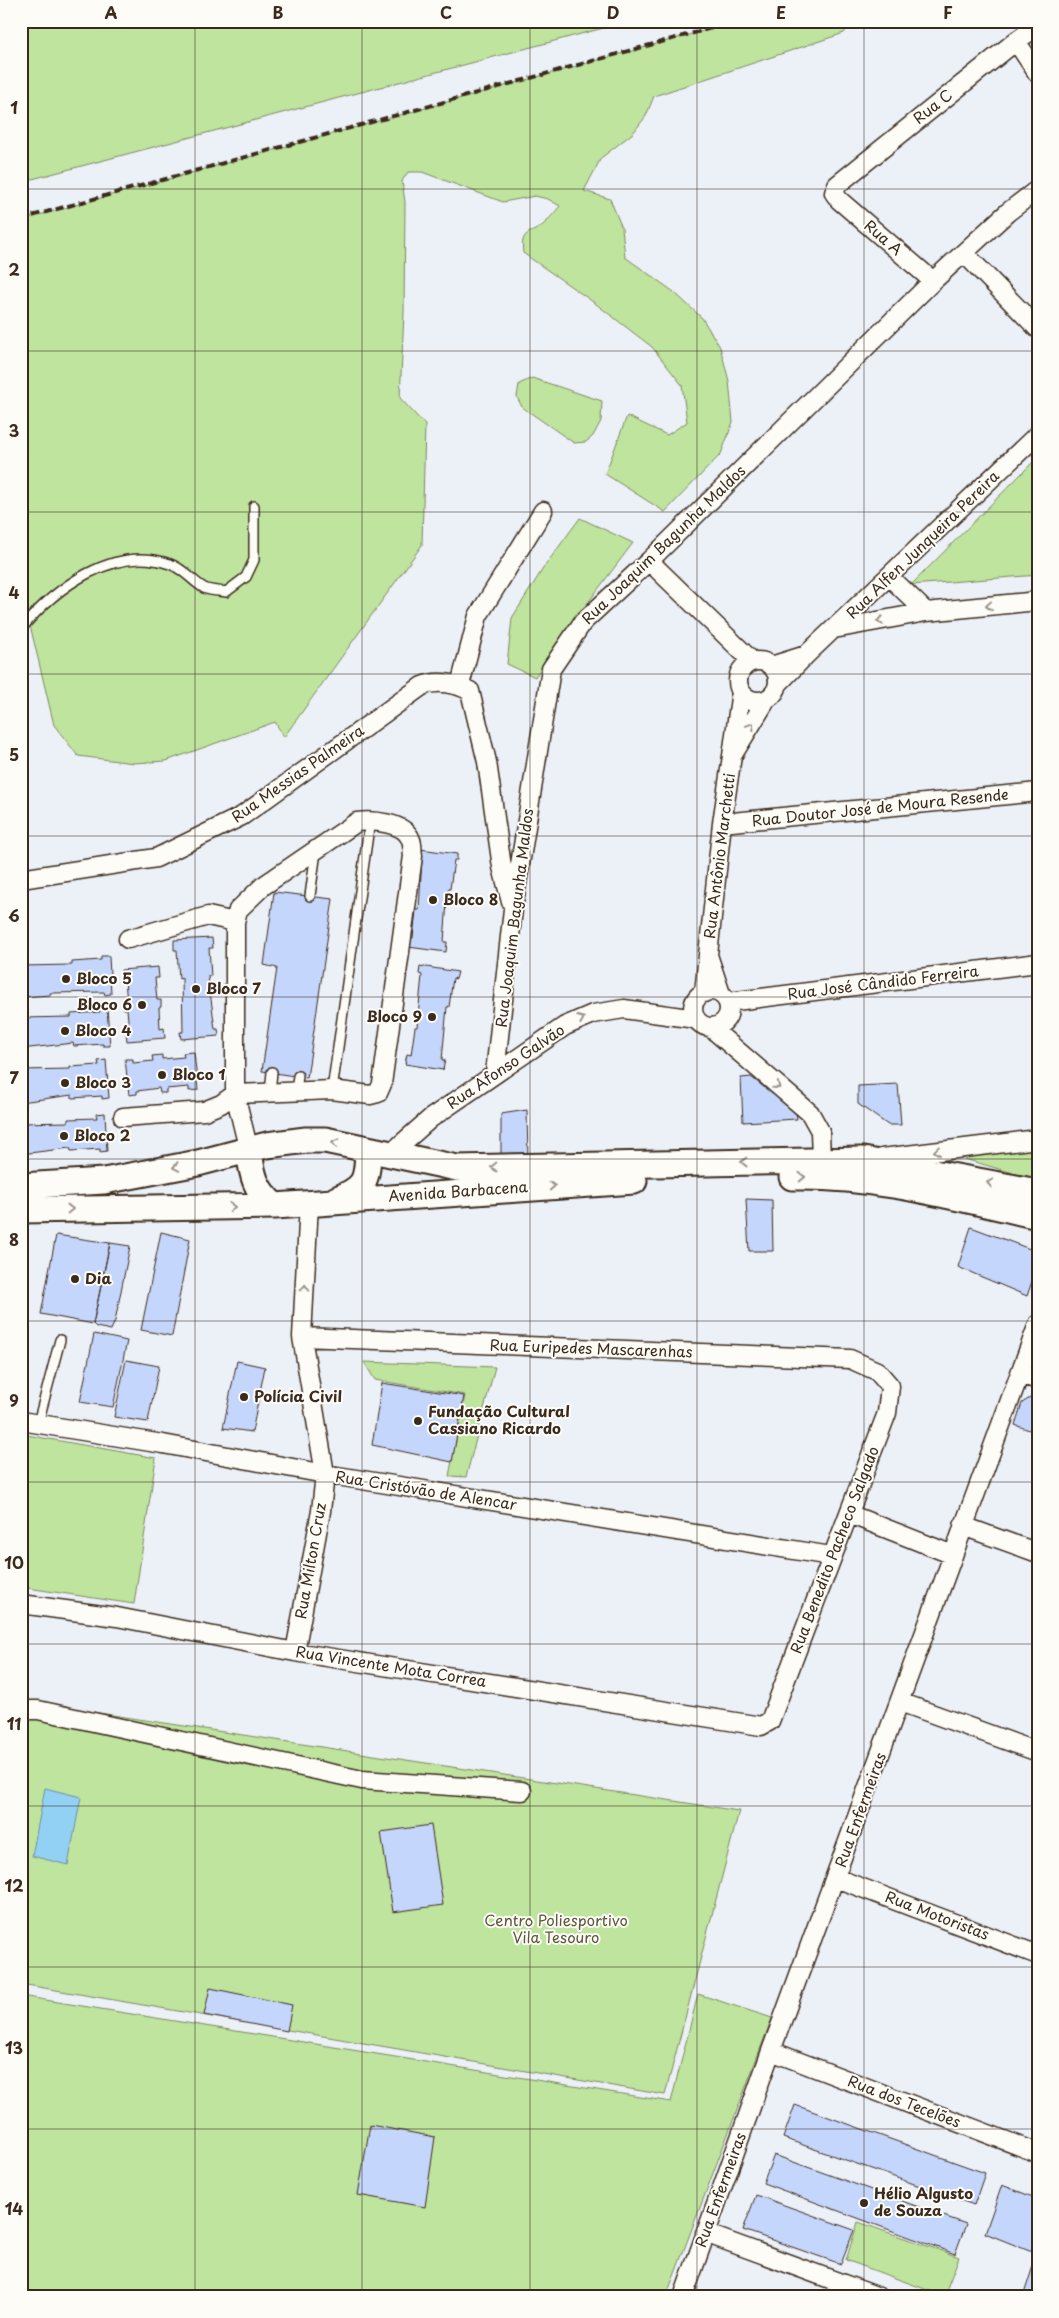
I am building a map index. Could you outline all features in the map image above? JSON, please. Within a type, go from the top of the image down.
[{"type":"main road","name":"Avenida Barbacena","points":[[21,1186],[104,1181],[198,1163],[267,1145],[306,1140],[325,1140],[379,1153],[457,1168],[863,1160],[1038,1192]]},
{"type":"main road","points":[[249,1151],[255,1183],[264,1198],[275,1206]]},
{"type":"main road","points":[[321,1202],[351,1194],[360,1187],[379,1153]]},
{"type":"main road","name":"Avenida Barbacena","points":[[21,1210],[275,1206],[610,1182],[813,1176],[894,1184],[1038,1216]]},
{"type":"street","name":"Rua C","points":[[834,193],[837,185],[851,172],[1016,41],[1038,26]]},
{"type":"street","points":[[1016,41],[1038,74]]},
{"type":"street","name":"Rua Joaquim Bagunha Maldos","points":[[495,1073],[513,909],[551,669],[583,622],[649,561],[933,281],[1008,212],[1038,189]]},
{"type":"street","name":"Rua A","points":[[834,193],[933,281]]},
{"type":"street","points":[[964,253],[1038,330]]},
{"type":"street","name":"Rua Alfen Junqueira Pereira","points":[[778,684],[1038,434]]},
{"type":"street","points":[[513,909],[502,867],[486,762],[472,697],[470,691],[460,685],[478,616],[543,511]]},
{"type":"street","points":[[649,561],[753,662]]},
{"type":"street","points":[[890,577],[926,612]]},
{"type":"street","points":[[834,629],[926,612],[1038,601]]},
{"type":"street","points":[[770,666],[806,655]]},
{"type":"street","points":[[732,756],[767,699],[776,690],[778,684],[778,677],[770,666],[765,663],[753,662],[743,668],[738,686],[740,691],[749,700],[761,701],[767,699]]},
{"type":"street","name":"Rua Messias Palmeira","points":[[21,879],[156,858],[242,816],[422,686],[431,682],[460,685]]},
{"type":"street","name":"Rua Antônio Marchetti","points":[[717,996],[708,955],[722,823],[740,691]]},
{"type":"street","name":"Rua Doutor José de Moura Resende","points":[[722,823],[1038,792]]},
{"type":"street","points":[[122,1117],[204,1111],[221,1104],[235,1094],[270,1092],[297,1084],[370,1095],[378,1093],[382,1084],[413,856],[411,839],[402,829],[370,820],[357,822],[263,886],[238,910],[235,922],[235,1094],[249,1151]]},
{"type":"street","points":[[128,939],[208,916],[235,922]]},
{"type":"street","name":"Rua José Cândido Ferreira","points":[[717,996],[1038,963]]},
{"type":"street","points":[[703,1023],[720,1025],[727,1017],[717,996],[699,996],[694,1006],[703,1023],[810,1114],[820,1131],[821,1160]]},
{"type":"street","name":"Rua Afonso Galvão","points":[[379,1153],[565,1026],[593,1014],[624,1009],[703,1023]]},
{"type":"street","points":[[863,1160],[1038,1139]]},
{"type":"street","name":"Rua Milton Cruz","points":[[295,1652],[325,1474],[302,1337],[321,1202]]},
{"type":"street","name":"Rua Enfermeiras","points":[[683,2297],[952,1554],[1038,1324]]},
{"type":"street","name":"Rua Euripedes Mascarenhas","points":[[302,1337],[850,1359],[876,1371]]},
{"type":"street","name":"Rua Benedito Pacheco Salgado","points":[[761,1726],[770,1721],[831,1556],[887,1414],[890,1386],[876,1371]]},
{"type":"street","points":[[1020,1374],[1038,1380]]},
{"type":"street","name":"Rua Cristóvão de Alencar","points":[[30,1422],[325,1474],[831,1556]]},
{"type":"street","points":[[849,1514],[952,1554]]},
{"type":"street","points":[[963,1526],[1038,1552]]},
{"type":"street","name":"Rua Vincente Mota Correa","points":[[21,1604],[117,1617],[295,1652],[761,1726]]},
{"type":"street","points":[[900,1702],[1038,1752]]},
{"type":"street","points":[[21,1710],[38,1710],[362,1780],[522,1791]]},
{"type":"street","name":"Rua Motoristas","points":[[836,1878],[1038,1955]]},
{"type":"street","name":"Rua dos Tecelões","points":[[771,2051],[1038,2153]]},
{"type":"street","points":[[705,2233],[879,2297]]},
{"type":"lane","points":[[21,629],[50,600],[74,582],[98,569],[134,559],[147,558],[172,564],[205,588],[226,592],[246,577],[254,560],[254,506]]},
{"type":"lane","points":[[332,1090],[370,820]]},
{"type":"lane","points":[[310,896],[316,851]]},
{"type":"lane","points":[[270,1092],[272,1072]]},
{"type":"lane","points":[[30,1422],[60,1340]]},
{"type":"green space","points":[[21,21],[630,21],[21,182]]},
{"type":"green space","points":[[739,21],[853,21],[844,33],[654,96],[646,116],[633,133],[601,158],[584,191],[610,199],[622,228],[625,257],[674,292],[702,318],[720,347],[729,381],[733,422],[721,454],[665,512],[605,474],[627,416],[667,435],[687,422],[682,385],[652,347],[596,304],[523,253],[522,245],[525,236],[544,224],[560,206],[548,199],[535,196],[503,202],[422,172],[408,172],[402,181],[405,202],[404,313],[400,398],[425,425],[422,545],[284,737],[275,722],[166,761],[134,763],[78,756],[54,725],[29,621],[21,629],[21,220]]},
{"type":"green space","points":[[532,378],[602,401],[601,421],[593,436],[586,442],[574,443],[522,407],[517,397],[519,384]]},
{"type":"green space","points":[[1038,457],[1038,575],[911,585]]},
{"type":"green space","points":[[580,518],[633,543],[577,617],[535,677],[507,664],[512,618],[544,567]]},
{"type":"green space","points":[[1038,1146],[1038,1180],[950,1155]]},
{"type":"green space","points":[[364,1362],[495,1367],[466,1477],[449,1476],[465,1395],[375,1380]]},
{"type":"green space","points":[[21,1434],[156,1458],[134,1604],[21,1587]]},
{"type":"green space","name":"Centro Poliesportivo Vila Tesouro","points":[[21,1701],[739,1811],[665,2095],[21,1984]]},
{"type":"green space","points":[[698,1994],[772,2018],[666,2297],[21,2297],[21,1996],[671,2102]]},
{"type":"green space","points":[[858,2222],[959,2257],[944,2296],[846,2260]]},
{"type":"water","points":[[45,1788],[81,1797],[68,1865],[32,1856]]},
{"type":"building","name":"Bloco 8","points":[[420,849],[457,854],[457,860],[454,860],[450,889],[448,889],[444,942],[447,942],[446,952],[408,947],[409,937],[413,938],[416,910],[419,910],[422,857],[419,857]]},
{"type":"building","points":[[274,892],[333,899],[307,1078],[262,1071],[277,968],[264,965]]},
{"type":"building","name":"Bloco 7","points":[[212,938],[213,948],[209,948],[211,976],[208,976],[215,1029],[218,1029],[219,1036],[181,1039],[180,1032],[183,1032],[182,978],[179,979],[177,950],[174,950],[174,940]]},
{"type":"building","name":"Bloco 5","points":[[101,956],[109,956],[111,994],[105,995],[104,992],[50,993],[51,995],[22,997],[21,1000],[21,966],[72,965],[72,962],[101,960]]},
{"type":"building","name":"Bloco 9","points":[[420,966],[458,972],[456,979],[453,978],[449,1007],[447,1007],[442,1060],[445,1060],[443,1070],[405,1064],[407,1054],[411,1055],[415,1027],[417,1027],[422,975],[419,974]]},
{"type":"building","name":"Bloco 6","points":[[158,967],[159,978],[155,978],[157,1000],[161,1000],[161,1007],[159,1008],[160,1029],[164,1028],[165,1038],[127,1041],[126,1032],[129,1031],[127,1009],[124,1009],[123,1002],[127,1002],[125,981],[121,981],[121,970]]},
{"type":"building","name":"Bloco 4","points":[[107,1008],[110,1046],[103,1046],[103,1044],[74,1046],[73,1043],[21,1049],[21,1018],[71,1017],[71,1014],[100,1012],[99,1009]]},
{"type":"building","name":"Bloco 1","points":[[194,1052],[198,1090],[189,1091],[189,1087],[166,1089],[166,1093],[160,1093],[159,1088],[137,1091],[137,1094],[129,1095],[125,1059],[133,1059],[133,1063],[153,1061],[152,1056],[162,1055],[162,1059],[184,1057],[183,1053]]},
{"type":"building","name":"Bloco 3","points":[[106,1060],[109,1098],[102,1099],[102,1096],[72,1098],[72,1095],[21,1102],[21,1070],[70,1069],[70,1067],[99,1065],[98,1061]]},
{"type":"building","points":[[751,1077],[796,1112],[797,1119],[743,1122],[741,1078]]},
{"type":"building","points":[[898,1084],[901,1125],[888,1125],[858,1104],[858,1086]]},
{"type":"building","points":[[527,1110],[528,1161],[501,1160],[501,1114]]},
{"type":"building","name":"Bloco 2","points":[[105,1113],[107,1151],[100,1152],[100,1149],[71,1151],[70,1148],[21,1154],[21,1123],[68,1122],[68,1119],[97,1118],[96,1114]]},
{"type":"building","points":[[746,1199],[772,1200],[773,1251],[749,1251]]},
{"type":"building","points":[[971,1227],[1038,1252],[1038,1264],[1027,1296],[958,1267]]},
{"type":"building","points":[[161,1232],[190,1239],[172,1336],[141,1330]]},
{"type":"building","name":"Dia","points":[[56,1235],[110,1243],[93,1324],[41,1314]]},
{"type":"building","points":[[110,1243],[130,1246],[115,1321],[111,1330],[96,1327],[93,1324]]},
{"type":"building","points":[[94,1334],[127,1341],[113,1407],[80,1402]]},
{"type":"building","points":[[126,1360],[159,1366],[148,1422],[114,1417]]},
{"type":"building","name":"Polícia Civil","points":[[237,1361],[265,1367],[252,1432],[223,1428]]},
{"type":"building","name":"Fundação Cultural Cassiano Ricardo","points":[[382,1383],[464,1396],[452,1462],[372,1445]]},
{"type":"building","points":[[1038,1393],[1038,1433],[1015,1425],[1022,1403]]},
{"type":"building","points":[[431,1825],[443,1905],[393,1912],[381,1832]]},
{"type":"building","points":[[210,1988],[292,2005],[287,2031],[204,2015]]},
{"type":"building","points":[[795,2105],[985,2173],[974,2205],[783,2138]]},
{"type":"building","points":[[370,2125],[435,2137],[425,2207],[358,2195]]},
{"type":"building","name":"Hélio Algusto de Souza","points":[[774,2155],[966,2224],[955,2254],[763,2183]]},
{"type":"building","points":[[1002,2185],[1038,2199],[1038,2297],[1023,2297],[1037,2254],[985,2233]]},
{"type":"building","points":[[756,2195],[854,2230],[841,2264],[743,2230]]},
{"type":"railway","points":[[21,219],[737,21]]},
{"type":"place","name":"Bloco 8","points":[[433,900]]},
{"type":"place","name":"Bloco 5","points":[[66,979]]},
{"type":"place","name":"Bloco 7","points":[[196,989]]},
{"type":"place","name":"Bloco 6","points":[[142,1005]]},
{"type":"place","name":"Bloco 9","points":[[432,1017]]},
{"type":"place","name":"Bloco 4","points":[[65,1031]]},
{"type":"place","name":"Bloco 1","points":[[162,1075]]},
{"type":"place","name":"Bloco 3","points":[[65,1083]]},
{"type":"place","name":"Bloco 2","points":[[64,1136]]},
{"type":"place","name":"Dia","points":[[75,1279]]},
{"type":"place","name":"Polícia Civil","points":[[244,1397]]},
{"type":"place","name":"Fundação Cultural Cassiano Ricardo","points":[[418,1421]]},
{"type":"place","name":"Hélio Algusto de Souza","points":[[864,2203]]}]
